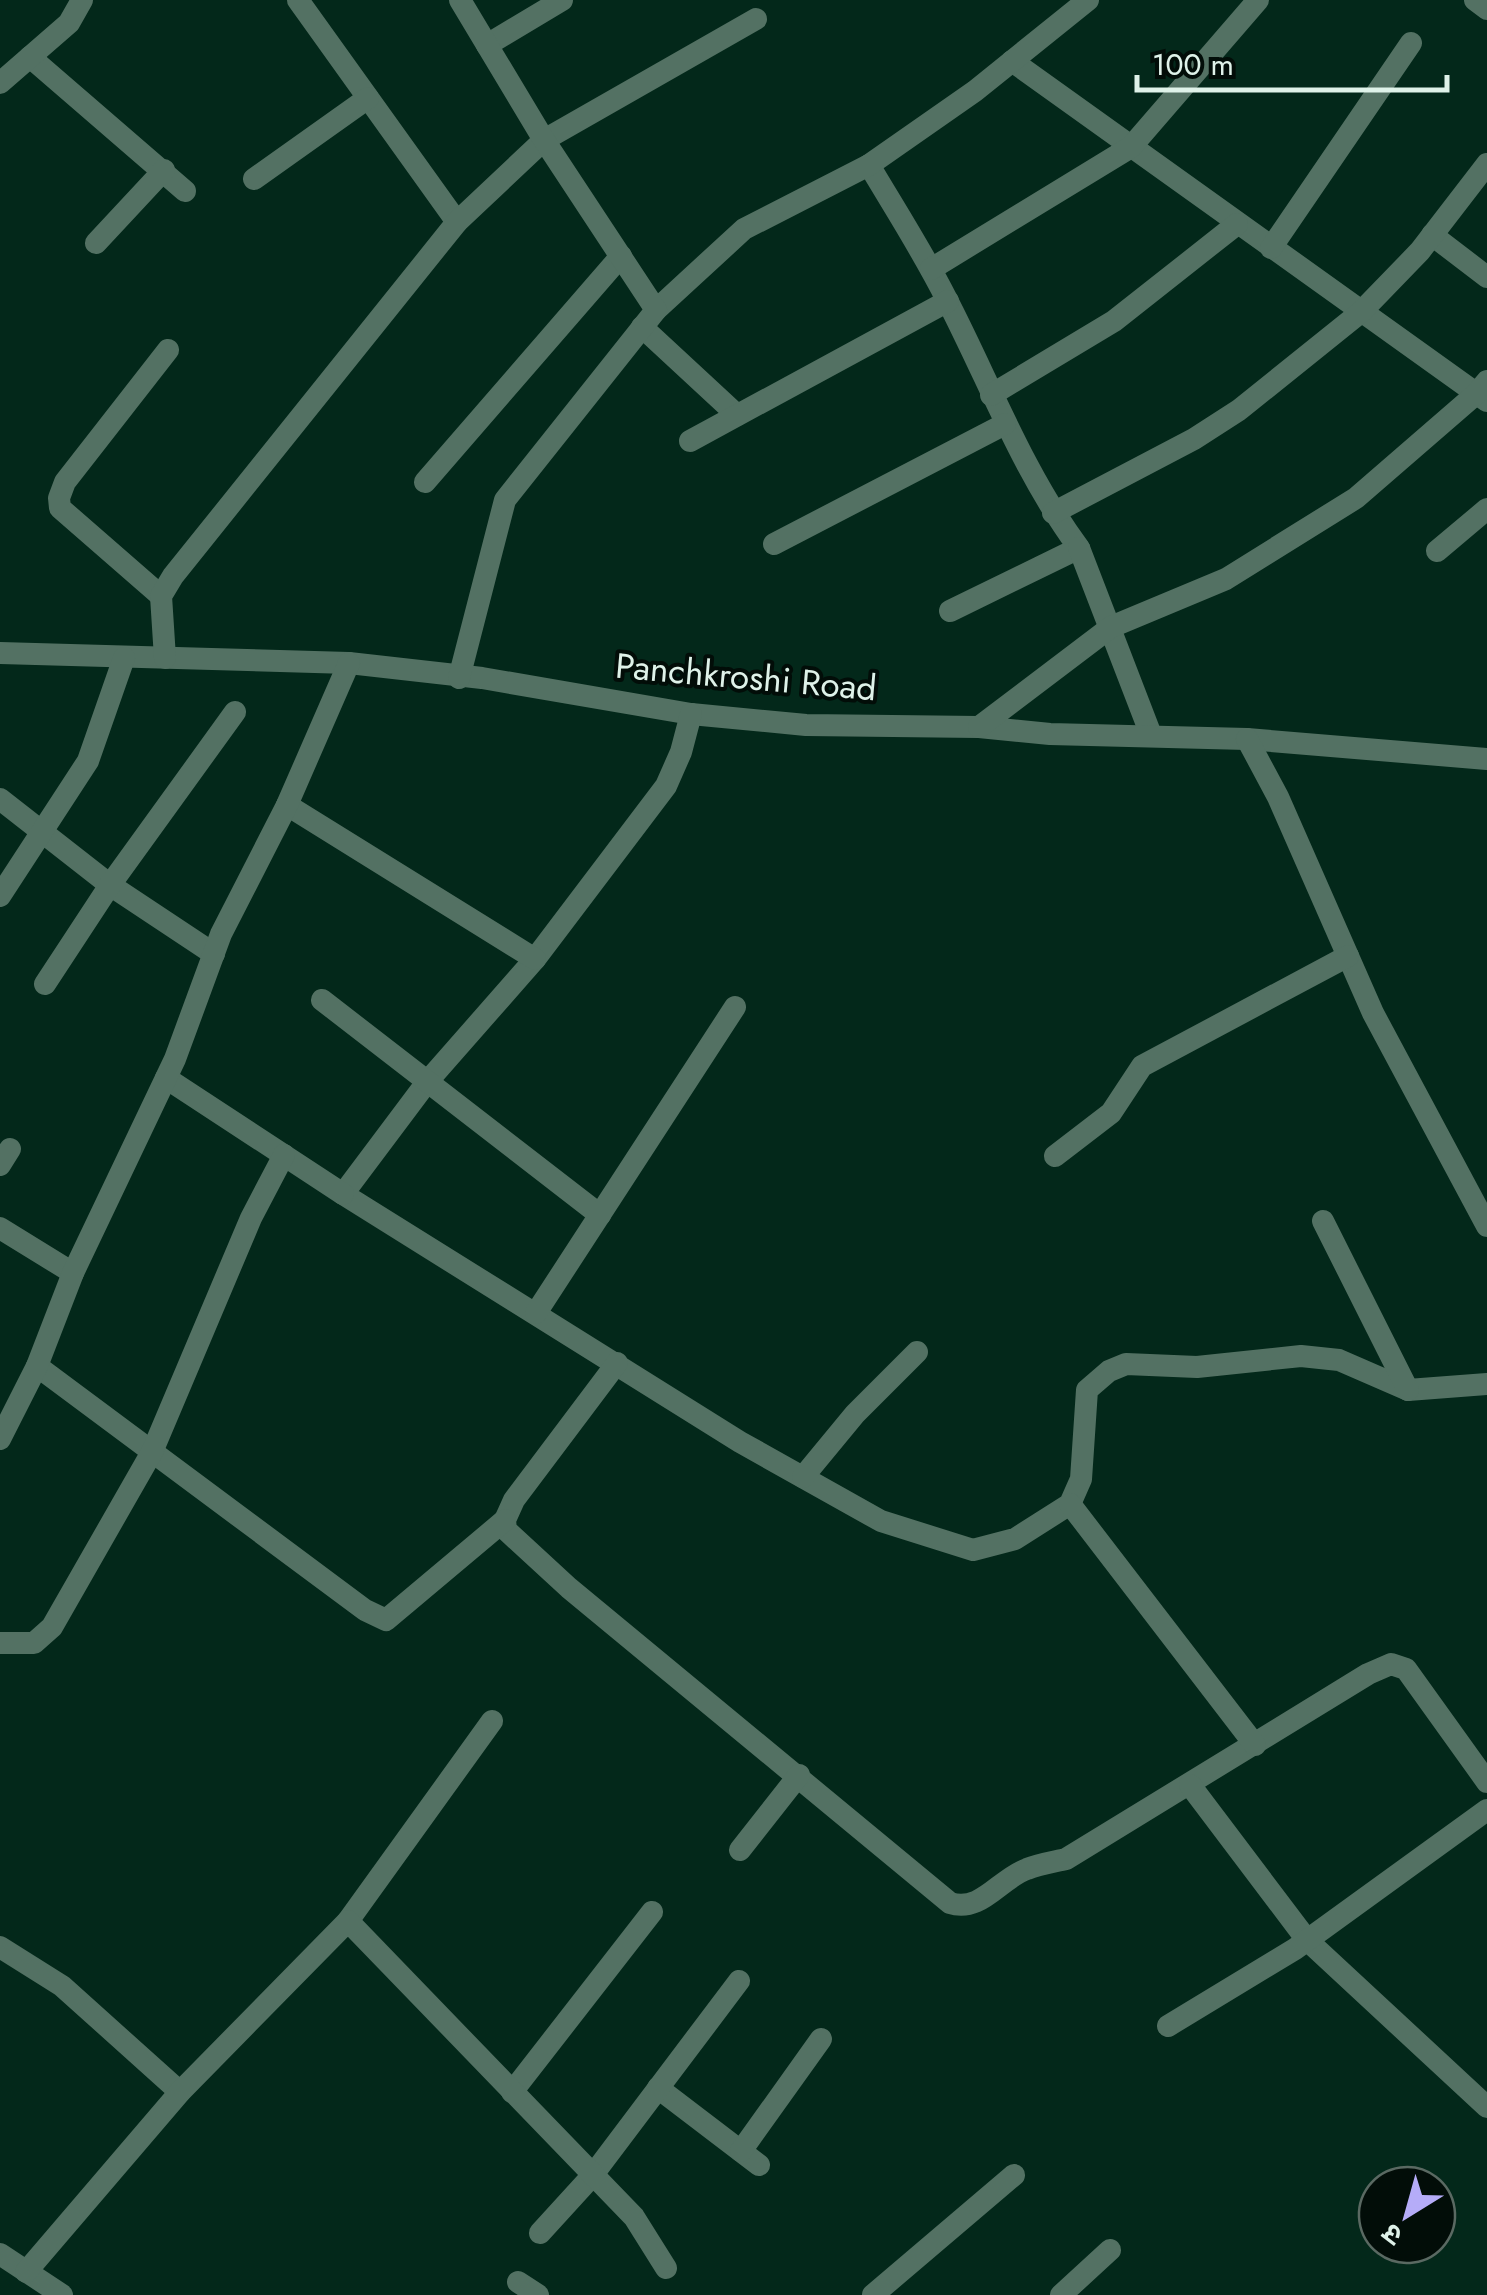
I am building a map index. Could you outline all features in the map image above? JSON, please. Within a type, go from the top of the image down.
[{"type":"street","points":[[0,83],[69,23],[82,0]]},
{"type":"street","points":[[298,0],[457,222]]},
{"type":"street","points":[[460,0],[544,140],[621,256],[649,318],[737,415]]},
{"type":"street","points":[[486,44],[562,0]]},
{"type":"street","points":[[931,270],[1130,147],[1258,0]]},
{"type":"street","points":[[1474,0],[1487,9]]},
{"type":"street","points":[[459,678],[506,500],[649,318],[744,229],[869,165],[975,91],[1085,1]]},
{"type":"street","points":[[165,658],[161,596],[173,576],[457,222],[544,140],[756,19]]},
{"type":"street","points":[[1271,248],[1411,44]]},
{"type":"street","points":[[30,58],[185,190]]},
{"type":"street","points":[[979,727],[1111,626],[1226,580],[1356,498],[1484,392],[1361,312],[1012,61]]},
{"type":"street","points":[[254,179],[368,98]]},
{"type":"street","points":[[1053,513],[1194,439],[1239,410],[1361,312],[1432,235],[1487,164]]},
{"type":"street","points":[[869,165],[948,301],[1004,424],[1053,513],[1079,548],[1152,735]]},
{"type":"street","points":[[96,243],[164,170]]},
{"type":"street","points":[[991,394],[1114,321],[1238,224]]},
{"type":"street","points":[[1432,235],[1487,277]]},
{"type":"street","points":[[425,482],[621,256]]},
{"type":"street","points":[[690,441],[948,301]]},
{"type":"street","points":[[161,596],[60,508],[59,498],[65,482],[168,350]]},
{"type":"street","points":[[774,544],[1004,424]]},
{"type":"street","points":[[1437,551],[1487,509]]},
{"type":"street","points":[[950,610],[1079,548]]},
{"type":"street","name":"Panchkroshi Road","points":[[0,653],[349,663],[482,678],[691,714],[806,725],[979,727],[1050,734],[1247,739],[1487,759]]},
{"type":"street","points":[[0,896],[88,760],[124,658]]},
{"type":"street","points":[[0,1439],[36,1366],[73,1273],[166,1078],[214,954],[287,804],[349,663]]},
{"type":"street","points":[[45,984],[110,885],[235,712]]},
{"type":"street","points":[[344,1194],[427,1082],[536,959],[666,786],[681,752],[691,714]]},
{"type":"street","points":[[1247,739],[1278,797],[1390,1044],[1487,1226]]},
{"type":"street","points":[[0,800],[110,885],[214,954]]},
{"type":"street","points":[[287,804],[536,959]]},
{"type":"street","points":[[1055,1156],[1111,1113],[1142,1066],[1348,956]]},
{"type":"street","points":[[322,1000],[600,1215]]},
{"type":"street","points":[[536,1312],[735,1008]]},
{"type":"street","points":[[166,1078],[740,1442],[881,1521],[972,1550],[1015,1539],[1070,1504],[1080,1479],[1087,1390],[1109,1371],[1126,1364],[1197,1368],[1301,1356],[1339,1360],[1408,1390],[1487,1384]]},
{"type":"street","points":[[0,1643],[34,1643],[52,1627],[152,1452],[251,1218],[284,1155]]},
{"type":"street","points":[[1323,1221],[1408,1390]]},
{"type":"street","points":[[0,1228],[73,1273]]},
{"type":"street","points":[[803,1477],[855,1414],[917,1352]]},
{"type":"street","points":[[36,1366],[365,1610],[386,1620],[505,1520],[514,1500],[617,1364]]},
{"type":"street","points":[[1070,1504],[1255,1744]]},
{"type":"street","points":[[505,1520],[513,1539],[950,1903],[964,1907],[1024,1870],[1066,1859],[1390,1664],[1399,1664],[1487,1782]]},
{"type":"street","points":[[26,2272],[180,2092],[348,1921],[492,1722]]},
{"type":"street","points":[[740,1850],[799,1775]]},
{"type":"street","points":[[1190,1785],[1306,1940],[1487,2107]]},
{"type":"street","points":[[1168,2026],[1306,1940],[1487,1810]]},
{"type":"street","points":[[512,2092],[652,1912]]},
{"type":"street","points":[[348,1921],[634,2216],[666,2268]]},
{"type":"street","points":[[0,1947],[62,1986],[180,2092]]},
{"type":"street","points":[[540,2233],[592,2176],[739,1981]]},
{"type":"street","points":[[658,2088],[750,2158],[821,2039]]},
{"type":"street","points":[[873,2295],[1014,2175]]},
{"type":"street","points":[[1061,2295],[1110,2250]]},
{"type":"street","points":[[0,2254],[62,2295]]},
{"type":"street","points":[[518,2282],[538,2295]]}]
